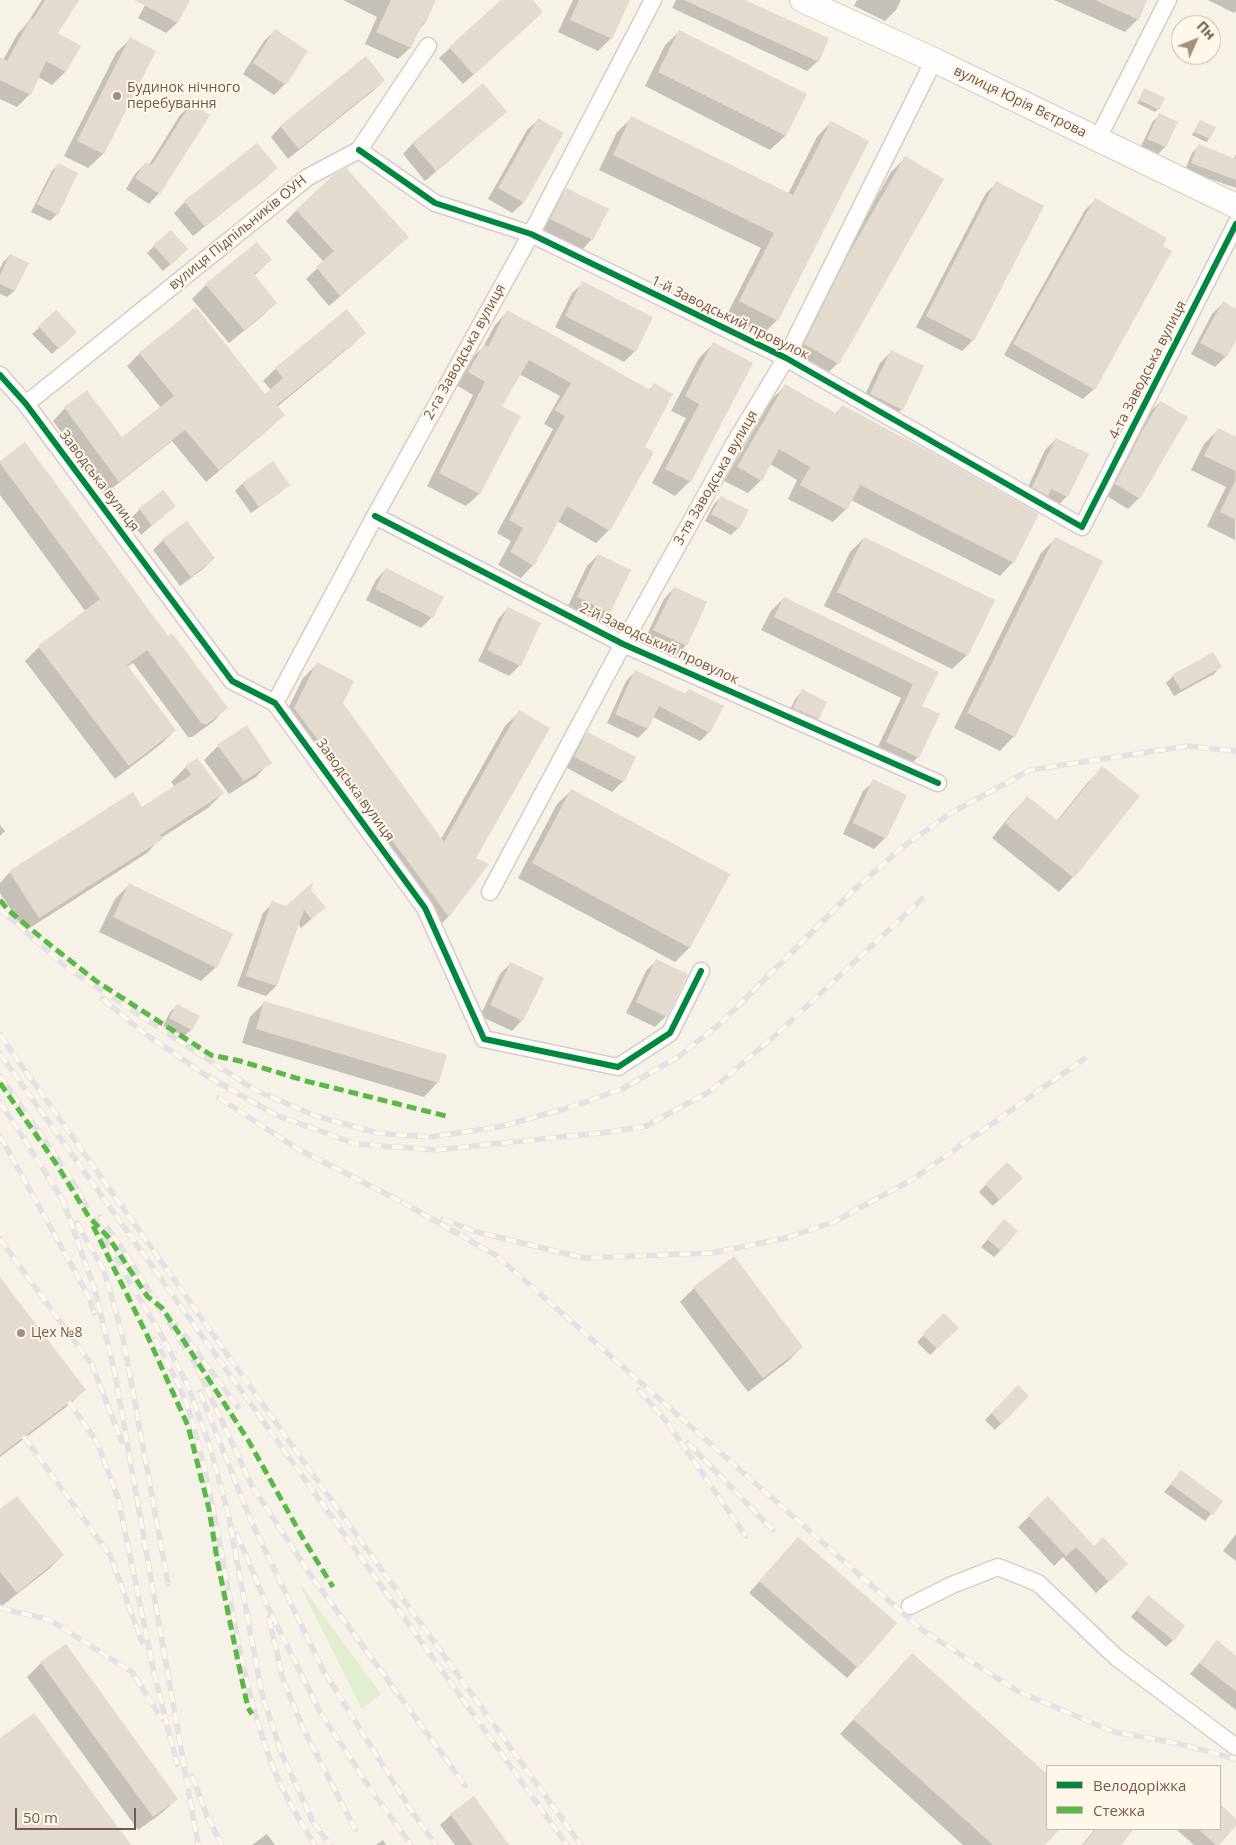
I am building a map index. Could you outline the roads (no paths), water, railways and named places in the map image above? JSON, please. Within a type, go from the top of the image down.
[{"type":"street","name":"2-га Заводська вулиця","points":[[275,703],[375,516],[531,234],[653,0]]},
{"type":"street","name":"вулиця Юрія Вєтрова","points":[[802,0],[934,60],[1236,206]]},
{"type":"street","points":[[1097,140],[1168,0]]},
{"type":"street","name":"вулиця Підпільників ОУН","points":[[26,404],[308,177],[359,150],[428,46]]},
{"type":"street","name":"3-тя Заводська вулиця","points":[[490,892],[623,644],[734,444],[786,358],[934,60]]},
{"type":"street","name":"1-й Заводський провулок","points":[[359,150],[435,203],[531,234],[786,358],[1082,527]]},
{"type":"street","name":"4-та Заводська вулиця","points":[[1082,527],[1236,224]]},
{"type":"street","name":"Заводська вулиця","points":[[0,375],[26,404],[232,681],[275,703],[425,908],[484,1039],[618,1067],[670,1033],[701,971]]},
{"type":"street","name":"2-й Заводський провулок","points":[[375,516],[623,644],[938,784]]},
{"type":"street","points":[[910,1606],[952,1585],[998,1567],[1015,1572],[1038,1583],[1117,1658],[1236,1747]]},
{"type":"railway","points":[[0,909],[67,968],[255,1090],[316,1116],[377,1133],[430,1137],[499,1127],[571,1107],[622,1089],[678,1057],[722,1022],[858,886],[904,846],[951,813],[1030,770],[1187,746],[1236,751]]},
{"type":"railway","points":[[103,999],[140,1030],[207,1076],[276,1115],[356,1144],[436,1150],[609,1132],[646,1126],[709,1092],[778,1033],[922,899]]},
{"type":"railway","points":[[0,1035],[306,1465],[581,1845]]},
{"type":"railway","points":[[0,1054],[567,1845]]},
{"type":"railway","points":[[443,1219],[473,1231],[584,1258],[711,1253],[782,1239],[834,1222],[913,1179],[1084,1059]]},
{"type":"railway","points":[[0,1076],[69,1175]]},
{"type":"railway","points":[[219,1098],[296,1148],[408,1205]]},
{"type":"railway","points":[[0,1102],[65,1203]]},
{"type":"railway","points":[[0,1136],[89,1297],[94,1313]]},
{"type":"railway","points":[[66,1170],[162,1336],[188,1386],[210,1447],[228,1513],[262,1694],[281,1752],[312,1820],[330,1845]]},
{"type":"railway","points":[[62,1198],[95,1290],[115,1374],[198,1845]]},
{"type":"railway","points":[[402,1202],[497,1256],[921,1629],[1017,1691],[1114,1732],[1176,1743],[1236,1759]]},
{"type":"railway","points":[[100,1217],[130,1260]]},
{"type":"railway","points":[[77,1223],[104,1271],[123,1337],[168,1584]]},
{"type":"railway","points":[[0,1239],[92,1365],[122,1442]]},
{"type":"railway","points":[[127,1256],[197,1367],[252,1486],[312,1577],[465,1785]]},
{"type":"railway","points":[[177,1325],[238,1407]]},
{"type":"railway","points":[[155,1339],[186,1402],[201,1453],[244,1669],[268,1754],[289,1801],[315,1845]]},
{"type":"railway","points":[[639,1390],[666,1421],[746,1536]]},
{"type":"railway","points":[[200,1392],[251,1521],[323,1670],[411,1810],[436,1845]]},
{"type":"railway","points":[[69,1402],[97,1442],[118,1498],[155,1677],[177,1764]]},
{"type":"railway","points":[[24,1437],[110,1555],[142,1642]]},
{"type":"railway","points":[[688,1443],[773,1530]]},
{"type":"railway","points":[[237,1534],[265,1601],[320,1712],[372,1791],[411,1845]]},
{"type":"railway","points":[[0,1608],[50,1620],[132,1672],[162,1719]]},
{"type":"railway","points":[[269,1618],[283,1680],[304,1730],[355,1829]]},
{"type":"railway","points":[[192,1776],[207,1816],[222,1845]]},
{"type":"place","name":"Будинок нічного перебування","points":[[117,96]]},
{"type":"place","name":"Цех №8","points":[[21,1333]]}]
